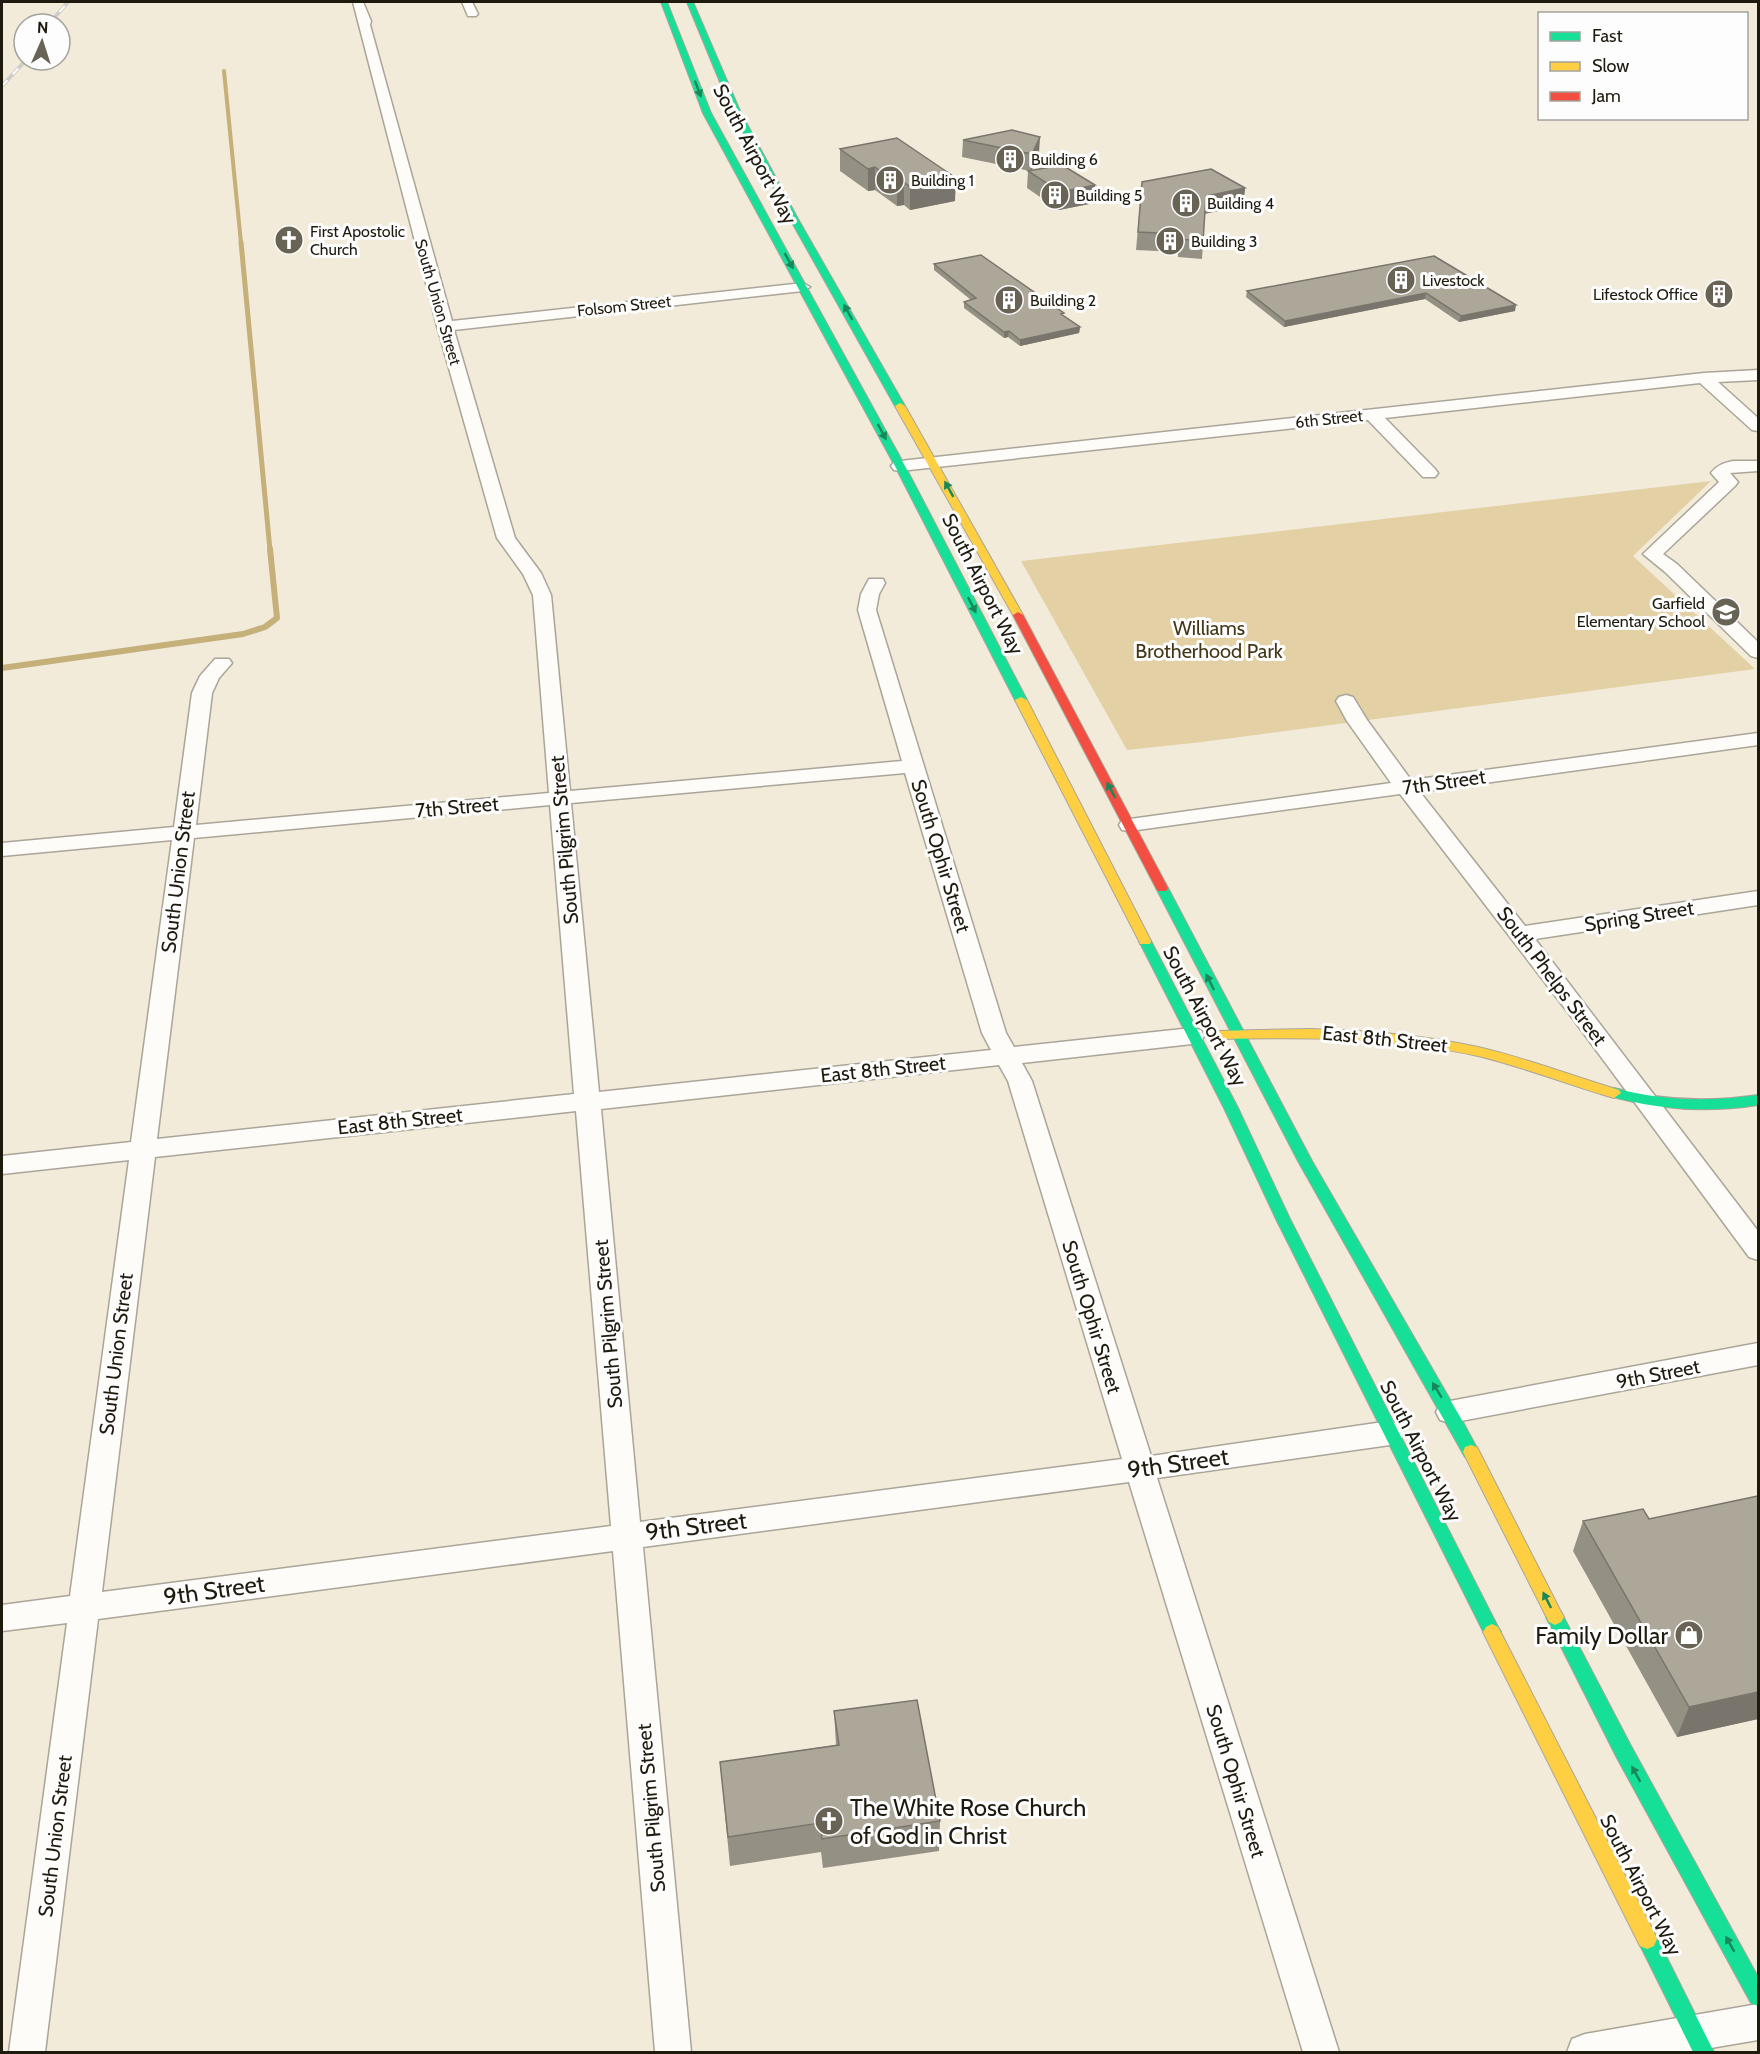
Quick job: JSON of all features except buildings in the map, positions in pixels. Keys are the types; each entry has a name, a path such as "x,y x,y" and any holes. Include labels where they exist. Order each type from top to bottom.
{"main road":[{"name":"South Airport Way","path":"664,2 707,113 900,466 1089,830 1192,1036 1231,1108 1282,1219 1699,2043"},
{"name":"South Airport Way","path":"690,2 736,111 794,219 933,462 1130,825 1237,1034 1354,1250 1450,1412 1624,1752 1758,1996"},
{"name":"East 8th Street","path":"1192,1036 1328,1031 1421,1040 1464,1049 1647,1102 1718,1105 1758,1100"}],"street":[{"name":"South Union Street","path":"358,2 363,14 382,99 506,538 532,573 542,595"},
{"path":"467,2 472,14"},
{"name":"Folsom Street","path":"445,326 803,287"},
{"name":"6th Street","path":"900,466 1704,378 1758,375"},
{"path":"1704,378 1758,426"},
{"path":"1372,414 1429,473"},
{"path":"1758,466 1726,467 1720,471 1729,482 1652,554 1671,568 1758,652"},
{"name":"South Ophir Street","path":"876,583 870,594 867,610 913,766 994,1033 1020,1081 1164,1552 1321,2052"},
{"name":"South Pilgrim Street","path":"542,595 673,2052"},
{"name":"South Union Street","path":"27,2052 202,693 210,676 222,663"},
{"name":"South Phelps Street","path":"1346,701 1357,721 1758,1250"},
{"name":"7th Street","path":"1130,825 1758,739"},
{"name":"7th Street","path":"2,849 913,766"},
{"name":"Spring Street","path":"1520,934 1758,898"},
{"name":"East 8th Street","path":"2,1165 1192,1036"},
{"name":"9th Street","path":"1450,1412 1758,1354"},
{"name":"9th Street","path":"2,1618 1140,1469 1390,1433"},
{"path":"1585,2052 1699,2043 1758,2022"}],"green space":[{"name":"Williams Brotherhood Park","path":"1711,481 1633,556 1755,669 1202,742 1127,750 1021,561"}],"waterway":[{"path":"224,71 241,243"},
{"path":"241,242 270,550"},
{"path":"2,668 243,634 265,627 277,618 270,549"}],"railway":[{"path":"59,12 68,2"},
{"path":"2,86 15,72"}],"traffic: fast":[{"path":"664,2 707,113 900,466 1021,700"},
{"path":"690,2 736,111 900,406"},
{"path":"1162,888 1305,1161 1471,1452"},
{"path":"1145,941 1231,1108 1283,1219 1492,1632"},
{"path":"1614,1093 1632,1098 1686,1105 1758,1100"},
{"path":"1555,1617 1624,1752 1758,1996"},
{"path":"1647,1939 1704,2052"}],"traffic: slow":[{"path":"900,406 1018,615"},
{"path":"1021,700 1145,941"},
{"path":"1218,1035 1339,1034 1430,1042 1499,1057 1614,1093"},
{"path":"1471,1452 1555,1617"},
{"path":"1492,1632 1647,1939"}],"traffic: jam":[{"path":"1018,615 1162,888"}],"place":[{"name":"Building 6","path":"1010,159"},
{"name":"Building 1","path":"890,180"},
{"name":"Building 5","path":"1055,195"},
{"name":"Building 4","path":"1186,203"},
{"name":"First Apostolic Church","path":"289,240"},
{"name":"Building 3","path":"1170,241"},
{"name":"Livestock","path":"1401,280"},
{"name":"Lifestock Office","path":"1719,294"},
{"name":"Building 2","path":"1009,300"},
{"name":"Garfield Elementary School","path":"1726,612"},
{"name":"Family Dollar","path":"1689,1635"},
{"name":"The White Rose Church of God in Christ","path":"829,1821"}]}
